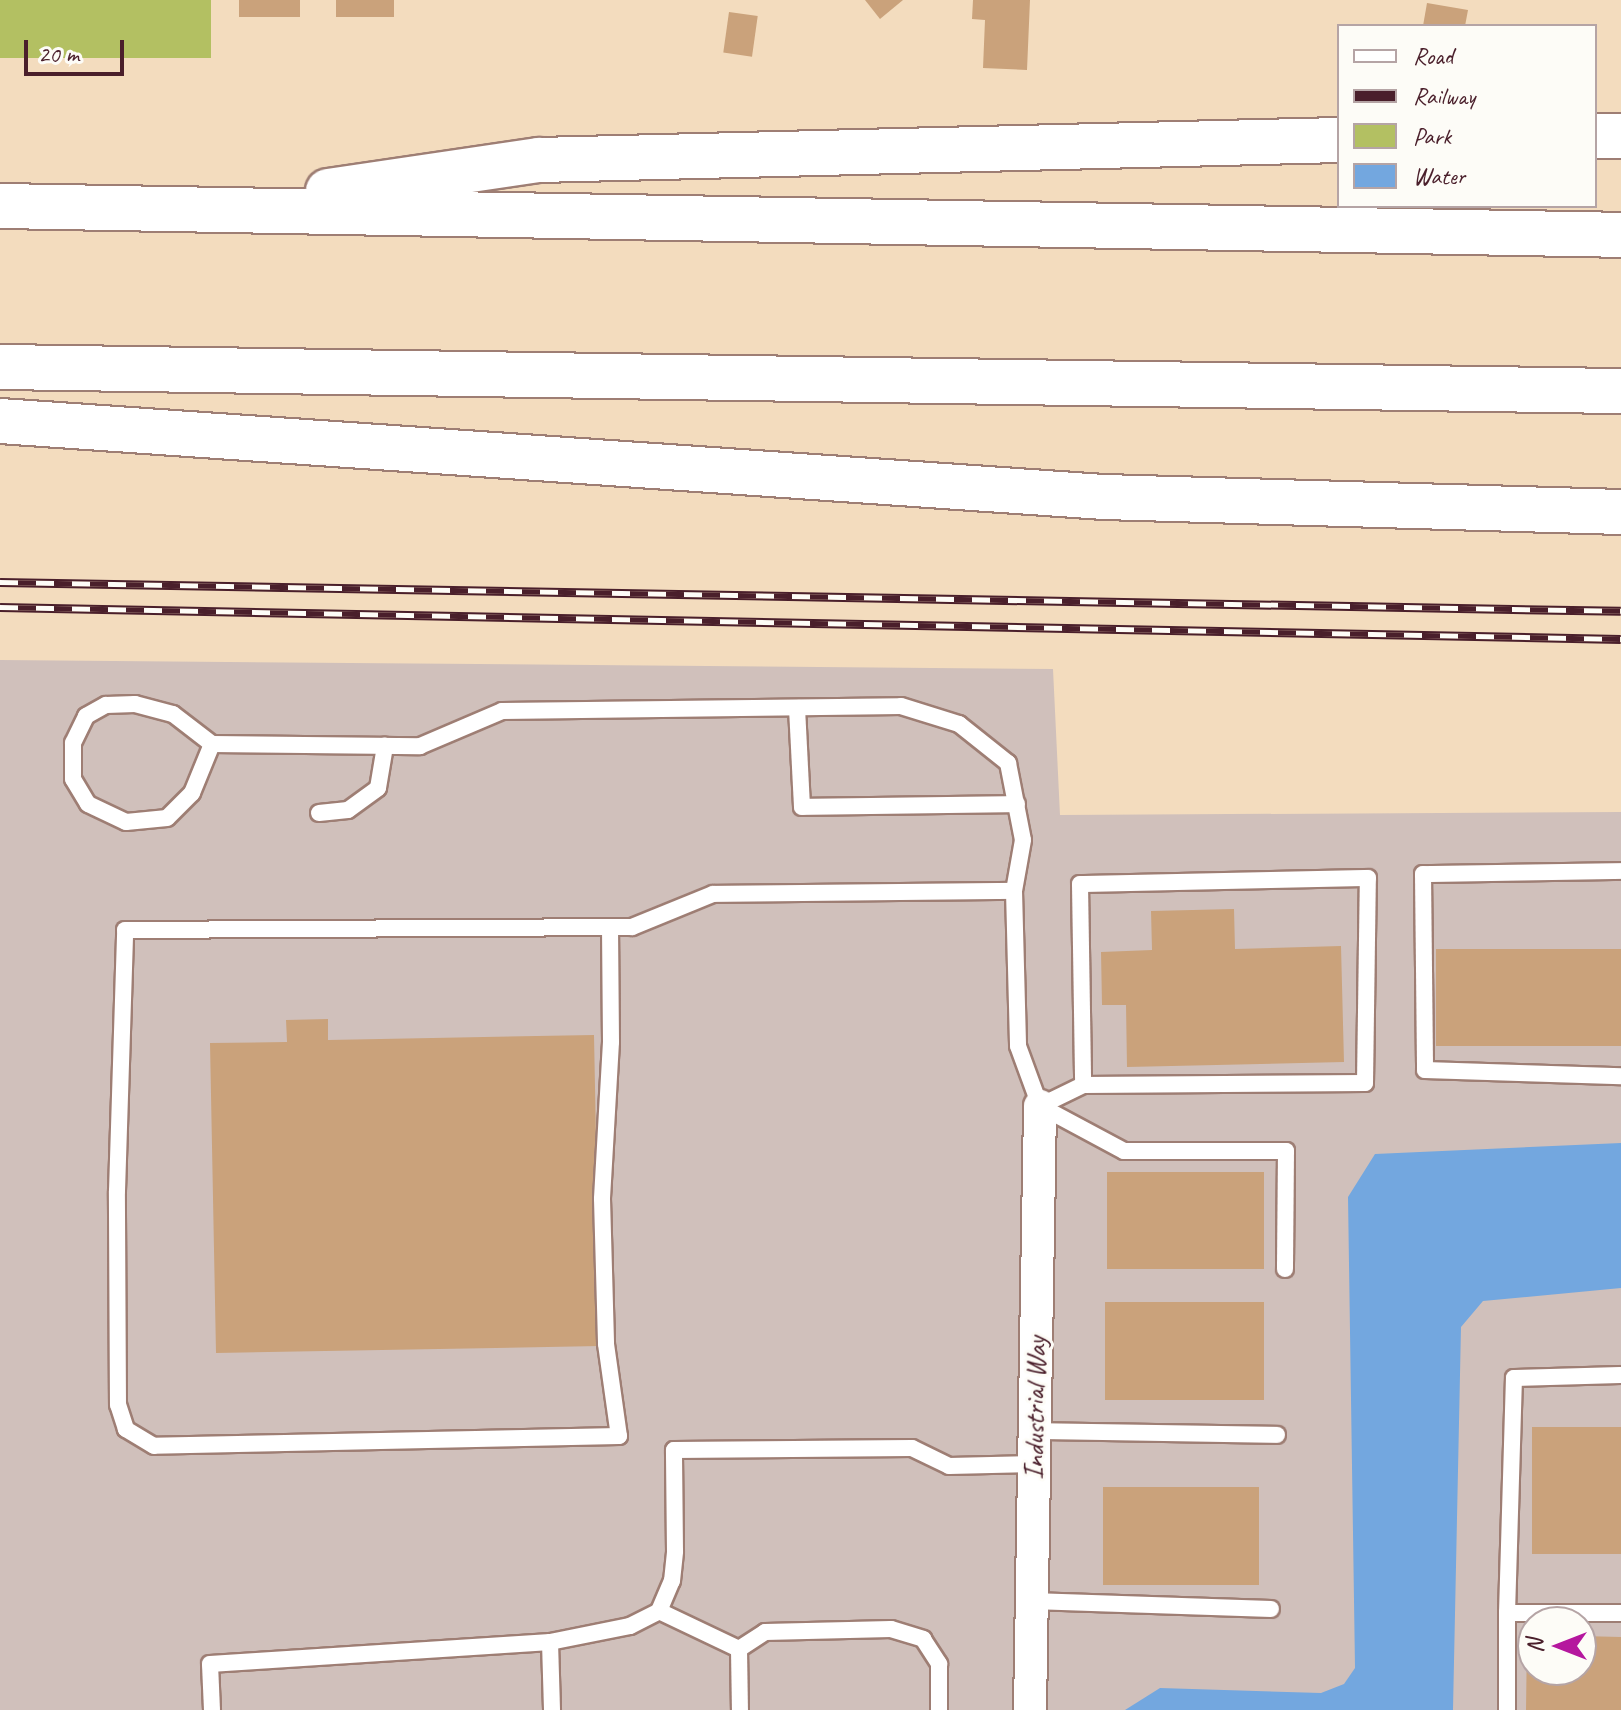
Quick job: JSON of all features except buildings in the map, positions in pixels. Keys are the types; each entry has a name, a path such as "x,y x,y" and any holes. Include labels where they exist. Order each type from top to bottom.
{"highway":[{"path":"1597,136 1621,136"},
{"path":"200,210 539,160 1337,140"},
{"path":"0,206 1621,235"},
{"path":"0,367 1621,391"},
{"path":"0,421 1104,497 1621,512"}],"street":[{"name":"Industrial Way","path":"1030,1710 1040,1106"}],"lane":[{"path":"212,744 192,793 167,818 126,822 88,804 73,779 73,743 86,716 106,705 135,704 173,714 212,744 420,746 502,711 901,706 959,724 1008,763 1017,804 1023,840 1014,891 1018,1046 1040,1106 1124,1151 1286,1151 1285,1269"},
{"path":"797,708 802,807 1017,804"},
{"path":"319,813 348,810 378,788 385,746"},
{"path":"1621,871 1423,874 1425,1070 1621,1076"},
{"path":"1040,1106 1083,1085 1365,1083 1368,878 1080,884 1083,1085"},
{"path":"610,927 611,1042 602,1199 606,1344 619,1436 154,1446 126,1429 118,1405 117,1191 125,930 610,927 632,927 713,894 1014,891"},
{"path":"1507,1710 1514,1378 1621,1375"},
{"path":"1035,1431 1277,1435"},
{"path":"212,1710 210,1664 550,1642 630,1626 659,1611 672,1581 675,1551 674,1450 912,1448 949,1466 1034,1464"},
{"path":"1032,1601 1271,1609"},
{"path":"659,1611 739,1649"},
{"path":"1507,1613 1621,1613"},
{"path":"739,1649 765,1632 891,1629 923,1639 939,1664 939,1710"},
{"path":"550,1642 552,1710"},
{"path":"739,1649 740,1710"}],"shaded area":[{"path":"0,660 1053,669 1060,815 1621,812 1621,1710 0,1710"}],"green space":[{"path":"0,0 211,0 211,58 0,58"}],"water":[{"path":"1621,1143 1621,1288 1483,1301 1461,1327 1453,1710 1125,1710 1160,1688 1321,1693 1344,1684 1355,1668 1348,1197 1375,1154"}],"railway":[{"path":"0,582 1621,611"},
{"path":"0,607 1621,639"}]}
